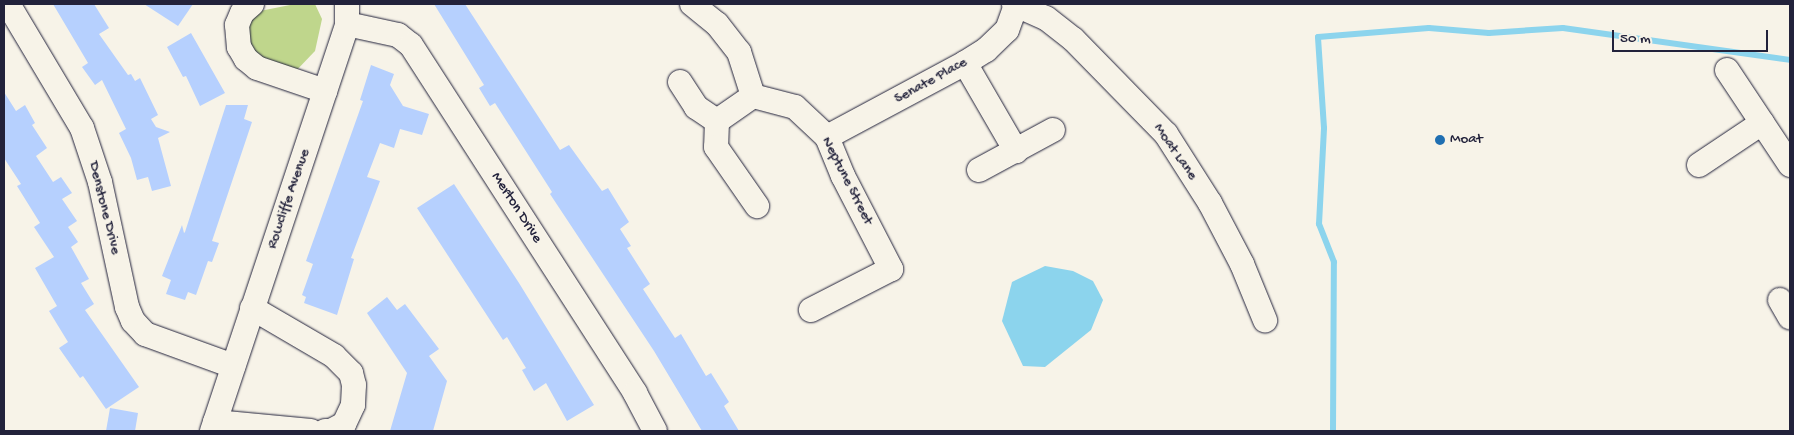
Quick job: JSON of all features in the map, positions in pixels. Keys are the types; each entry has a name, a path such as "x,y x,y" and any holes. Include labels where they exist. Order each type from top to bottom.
{"street":[{"name":"Denstone Drive","path":"8,4 82,128 100,182 127,306 133,321 145,334 233,366"},
{"path":"252,4 242,13 237,25 239,48 246,58 257,68 325,91"},
{"path":"692,4 718,24 739,52 753,96 717,122"},
{"name":"Moat Lane","path":"1015,5 1048,11 1166,134 1210,203 1242,264 1265,320"},
{"name":"Senate Place","path":"827,137 986,50 1007,30 1015,5"},
{"name":"Rowcliffe Avenue","path":"311,431 214,426 325,91 347,14"},
{"name":"Merton Drive","path":"347,14 398,35 412,45 635,393 655,431"},
{"path":"965,63 1016,151"},
{"path":"1727,70 1790,165"},
{"path":"680,82 696,107 717,122"},
{"name":"Neptune Street","path":"753,96 795,107 827,137 843,176 891,269 811,310"},
{"path":"717,122 716,147 757,206"},
{"path":"1699,164 1762,123"},
{"path":"979,170 1053,130"},
{"path":"252,308 334,356 351,373 354,385 353,405 350,412 344,424 331,431 325,431"}],"green space":[{"path":"295,4 315,4 322,19 315,51 293,74 255,55 243,34 255,12"}],"water":[{"path":"1045,266 1073,271 1093,281 1103,300 1091,330 1045,367 1023,366 1002,321 1012,282"}],"building":[{"path":"53,4 94,4 109,28 99,34 128,75 131,74 135,81 140,78 158,115 151,119 156,127 170,132 158,138 171,186 152,191 148,177 137,180 131,158 119,133 126,129 102,80 95,85 82,67 88,63"},
{"path":"144,4 193,4 178,26"},
{"path":"434,4 465,4 560,150 569,145 602,191 608,188 629,222 620,229 631,246 627,248 650,284 643,289 675,338 681,334 706,376 711,373 729,402 724,406 739,431 702,431 654,351 550,194 552,192 495,103 490,106 479,88 484,85"},
{"path":"191,33 225,93 200,106 186,76 183,77 167,47"},
{"path":"371,65 394,74 390,85 403,106 429,114 422,135 400,129 394,148 380,143 367,177 380,181 351,258 354,259 337,315 304,303 306,297 302,295 313,264 306,261 363,101 360,100"},
{"path":"4,92 16,111 25,105 35,123 32,125 47,148 36,156 53,182 61,177 72,193 62,199 77,221 68,227 78,242 71,247 89,279 81,283 94,304 85,310 139,387 106,409 83,376 80,378 59,348 68,342 49,311 57,306 35,268 54,257 34,227 40,223 17,186 21,184 4,158"},
{"path":"226,105 248,105 244,119 252,122 212,241 219,243 212,262 208,261 196,295 188,292 185,300 166,294 171,280 162,276 182,225 185,232"},
{"path":"454,184 519,283 594,405 567,421 546,383 534,391 522,370 526,368 507,337 503,340 417,208"},
{"path":"387,297 397,310 405,304 439,349 429,356 447,381 433,431 390,431 407,373 367,313"},
{"path":"110,408 138,413 135,431 106,431"}],"waterway":[{"path":"1333,431 1334,262 1319,224 1324,128 1318,37 1429,28 1489,33 1563,28 1790,60"}],"place":[{"name":"Moat","path":"1440,140"}]}
